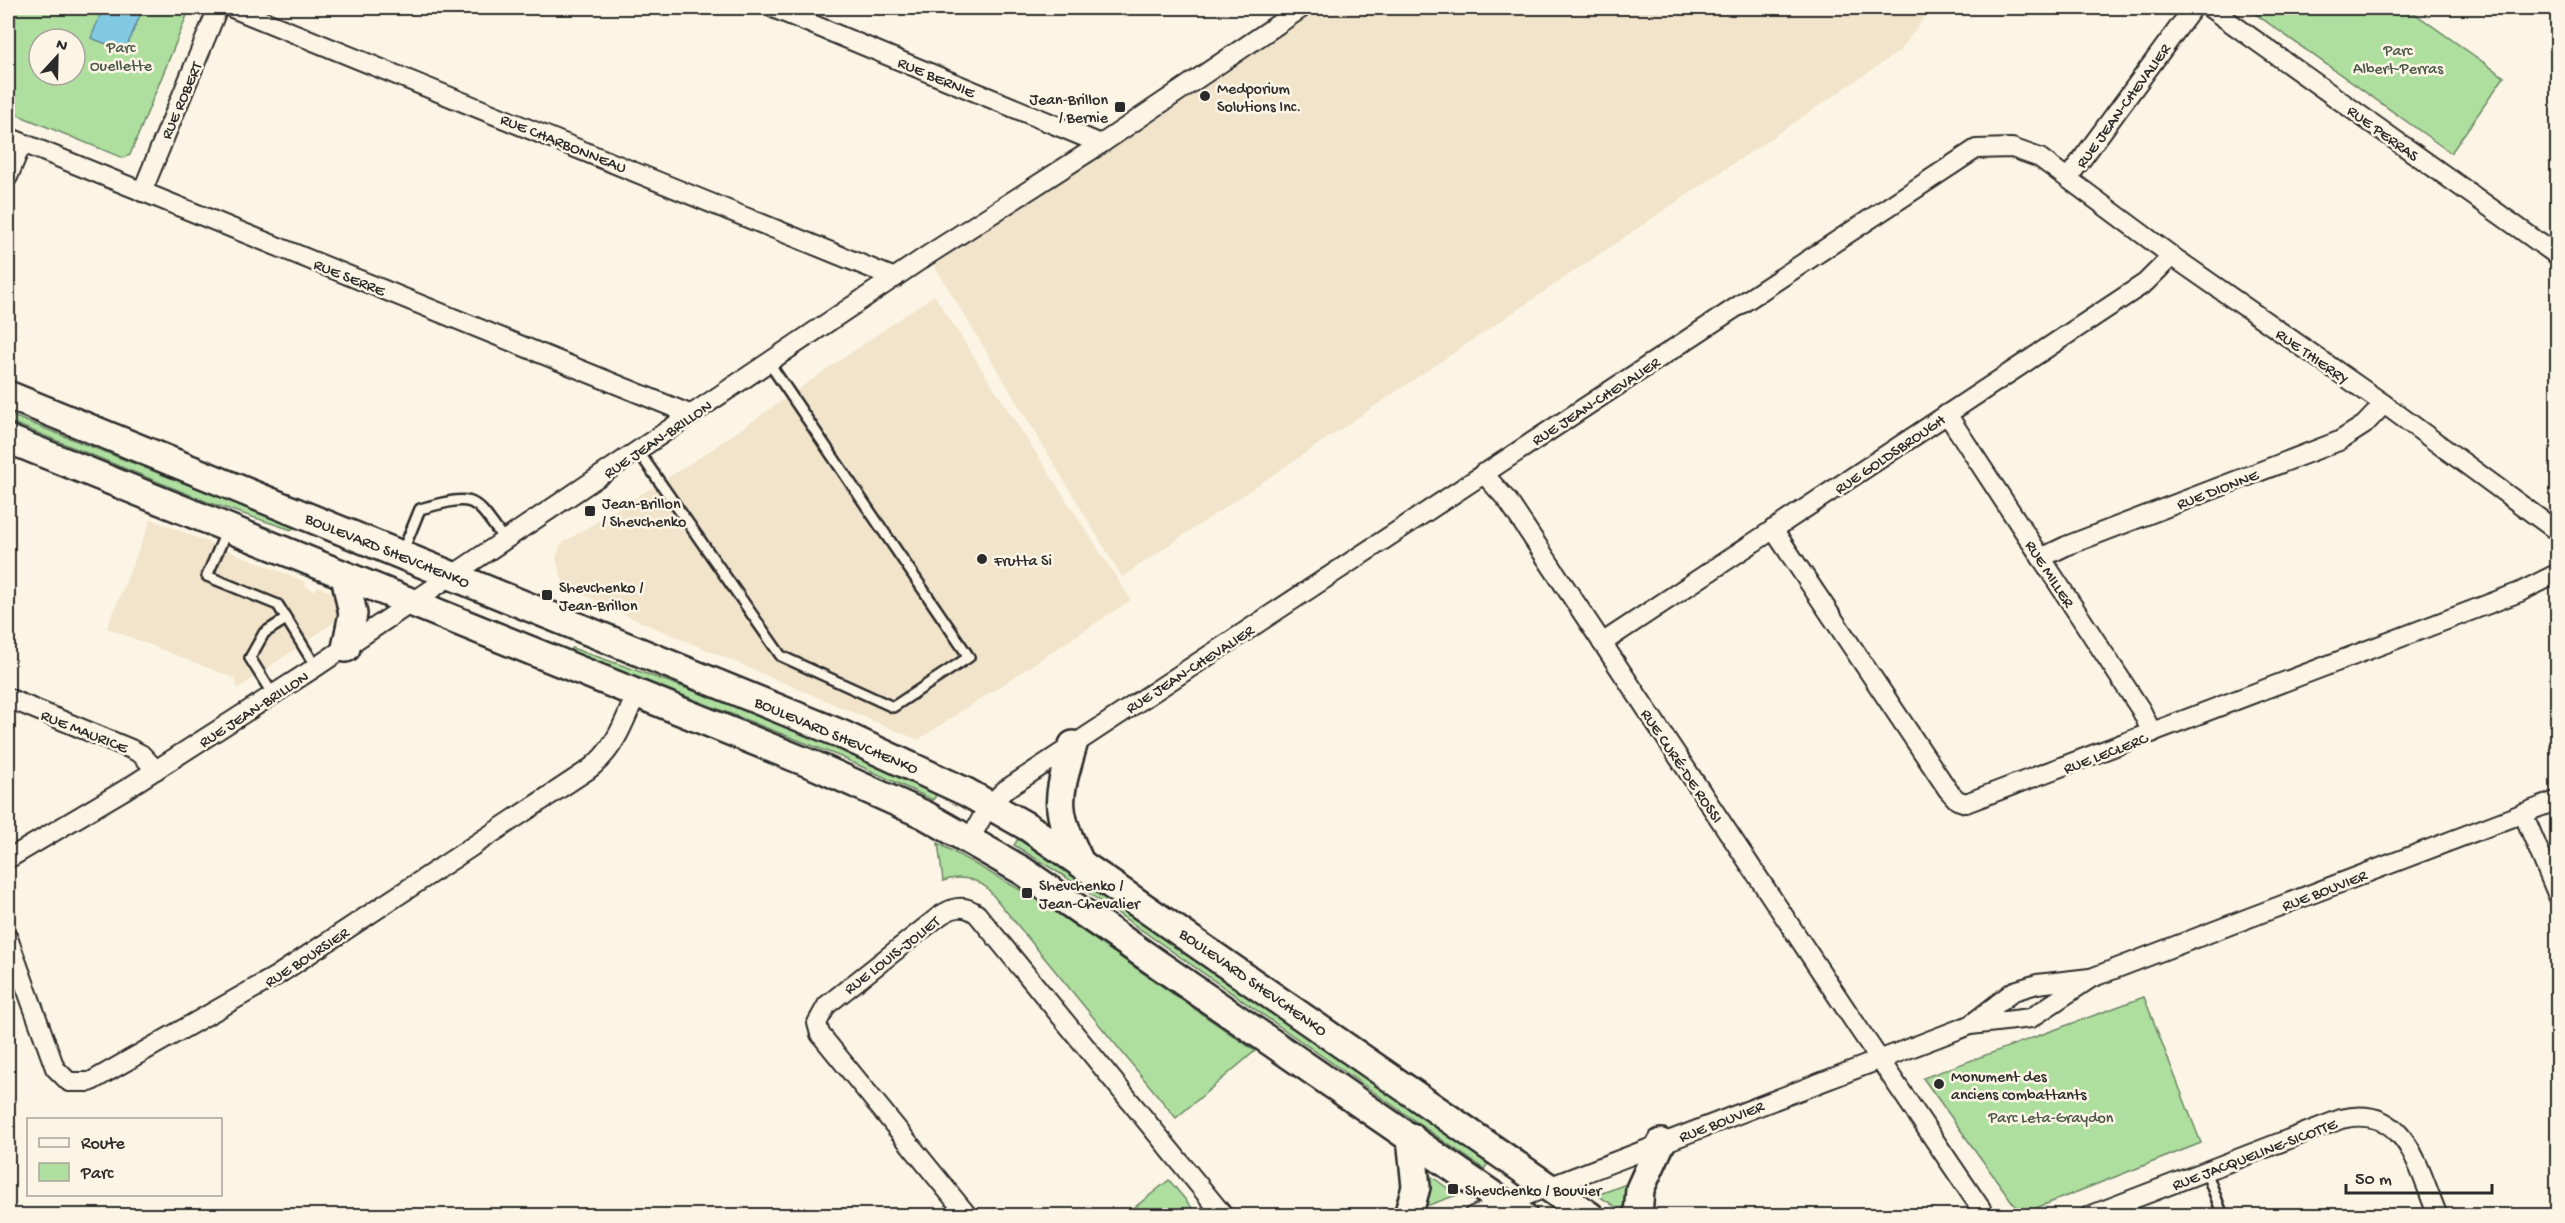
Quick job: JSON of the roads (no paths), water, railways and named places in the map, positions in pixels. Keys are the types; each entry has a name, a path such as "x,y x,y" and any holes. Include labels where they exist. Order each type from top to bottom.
{"street":[{"name":"RUE ROBERT","path":"142,192 218,8"},
{"name":"RUE CHARBONNEAU","path":"232,8 895,278"},
{"name":"RUE BERNIE","path":"773,8 1101,144"},
{"name":"RUE JEAN-BRILLON","path":"8,859 156,770 316,668 895,278 1101,144 1302,8"},
{"name":"RUE JEAN-CHEVALIER","path":"970,839 990,805 1005,790 1976,149 2000,146 2023,150 2040,158 2068,178 2193,8"},
{"name":"RUE PERRAS","path":"2210,8 2558,256"},
{"name":"RUE SERRE","path":"15,140 692,415"},
{"path":"8,177 15,140"},
{"name":"RUE THIERRY","path":"2068,178 2172,256 2384,404 2558,532"},
{"name":"RUE GOLDSBROUGH","path":"1602,643 2145,283 2172,256"},
{"name":"BOULEVARD SHEVCHENKO","path":"8,395 869,746 990,805 1080,861 1590,1215"},
{"name":"RUE DIONNE","path":"2041,558 2066,546 2339,441 2364,425 2384,404"},
{"name":"RUE MILLER","path":"1947,414 2142,710 2152,734"},
{"path":"8,439 844,778 970,839 1087,912 1514,1209"},
{"name":"RUE CURÉ-DE ROSSI","path":"1483,473 1508,501 1880,1060"},
{"name":"RUE LECLERC","path":"1773,529 1957,800 1966,803 1978,801 2520,592 2558,573"},
{"path":"345,576 353,614 346,648"},
{"name":"RUE BOURSIER","path":"8,938 55,1068 69,1082 90,1082 276,976 582,774 602,759 612,746 636,694"},
{"name":"RUE MAURICE","path":"8,698 132,749 147,759 156,770"},
{"path":"1073,745 1060,786 1059,805 1064,828 1080,861"},
{"name":"RUE BOUVIER","path":"1970,1025 2014,991 2037,984 2091,978 2558,800"},
{"path":"2523,813 2558,896"},
{"name":"RUE LOUIS-JOLIET","path":"968,1215 820,1034 817,1023 827,1005 938,917 951,909 961,907 977,914 1224,1215"},
{"name":"RUE BOUVIER","path":"1473,1215 1514,1209 1548,1186 1970,1025 2026,1020 2044,1012 2091,978"},
{"path":"1880,1060 1986,1215"},
{"name":"RUE JACQUELINE-SICOTTE","path":"2089,1215 2352,1116 2374,1117 2392,1125 2406,1141 2438,1215"},
{"path":"1408,1215 1416,1187 1411,1137"},
{"path":"1638,1215 1640,1189 1661,1143"}],"lane":[{"path":"638,451 781,656 893,707 969,657 769,363"},
{"path":"401,555 420,509 458,499 479,505 505,541"},
{"path":"228,528 207,576 278,605 316,668"},
{"path":"273,695 250,658 264,633 286,619"},
{"path":"2206,1171 2223,1215"}],"water":[{"path":"103,8 143,8 125,51 91,38"}],"place":[{"name":"Medporium Solutions Inc.","path":"1205,96"},
{"name":"Jean-Brillon / Bernie","path":"1120,107"},
{"name":"Jean-Brillon / Shevchenko","path":"590,511"},
{"name":"Frutta Si","path":"982,559"},
{"name":"Shevchenko / Jean-Brillon","path":"547,595"},
{"name":"Shevchenko / Jean-Chevalier","path":"1027,893"},
{"name":"Monument des anciens combattants","path":"1939,1084"},
{"name":"Shevchenko / Bouvier","path":"1453,1189"}],"park label":[{"name":"Parc Ouellette","path":"121,55"},
{"name":"Parc Albert-Perras","path":"2398,58"},
{"name":"Parc Leta-Graydon","path":"2051,1116"}]}
